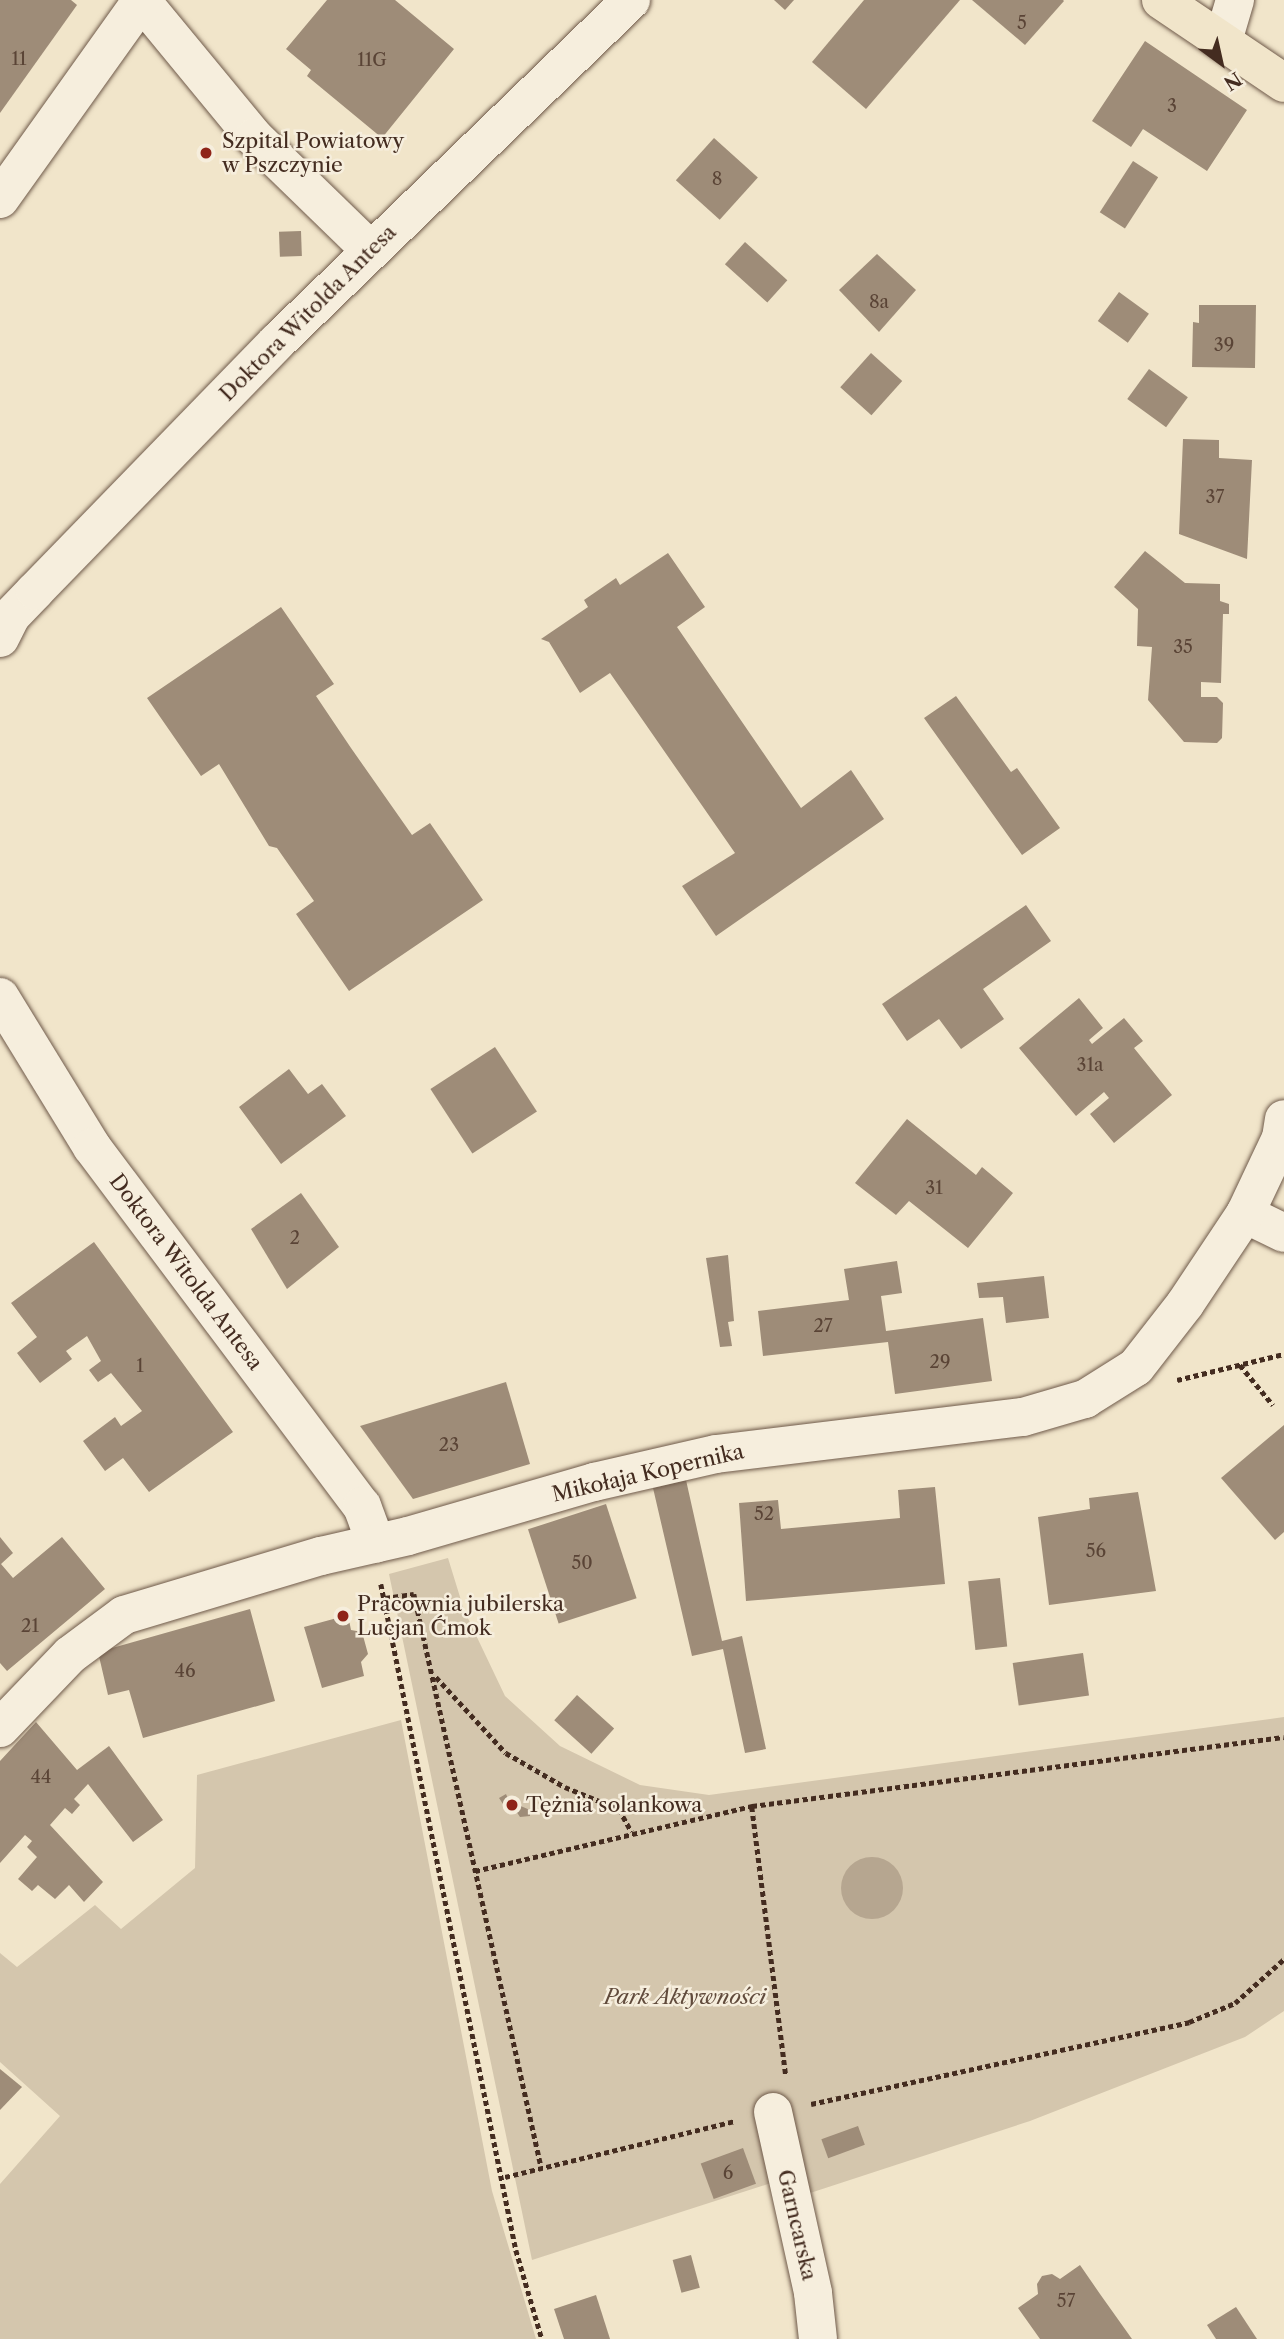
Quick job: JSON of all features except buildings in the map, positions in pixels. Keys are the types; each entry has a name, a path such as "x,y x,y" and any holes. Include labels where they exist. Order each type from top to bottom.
{"main road":[{"path":"1161,0 1284,83"}],"street":[{"path":"0,199 142,0 254,137 370,250"},
{"name":"Doktora Witolda Antesa","path":"4,622 370,250 631,0"},
{"path":"1223,41 1235,0"},
{"name":"Doktora Witolda Antesa","path":"0,997 92,1147 362,1506 378,1560"},
{"name":"Mikołaja Kopernika","path":"0,1728 70,1655 124,1615 321,1556 378,1560 594,1482 716,1454 1023,1417 1085,1399 1136,1367 1185,1304 1245,1214 1281,1138 1284,1119"},
{"path":"1245,1214 1284,1233"},
{"name":"Garncarska","path":"782,2110 813,2293 818,2339"}],"path":[{"path":"1164,1384 1284,1354"},
{"path":"1240,1365 1273,1405"},
{"path":"378,1560 505,2177 516,2250 542,2339"},
{"path":"385,1598 414,1594 435,1676 475,1871 541,2166"},
{"path":"435,1676 506,1752 565,1787 619,1809 632,1832"},
{"path":"475,1871 632,1832 752,1806 1284,1737"},
{"path":"752,1806 782,2110"},
{"path":"505,2177 541,2166 782,2110 1189,2022 1235,2003 1284,1959"}],"green space":[{"name":"Park Aktywności","path":"448,1558 464,1610 505,1696 560,1746 640,1785 709,1795 1284,1717 1284,2011 1245,2037 1030,2121 804,2195 771,2183 532,2260 389,1574"},
{"path":"401,1720 492,2191 536,2339 0,2339 0,2184 60,2116 0,2062 0,1953 17,1967 95,1905 121,1929 195,1868 197,1775"}],"shaded area":[{"path":"866,1857 878,1857 894,1866 901,1876 901,1900 894,1910 878,1919 866,1919 855,1914 846,1905 841,1894 841,1882 846,1871 855,1862"}],"place":[{"name":"Szpital Powiatowy w Pszczynie","path":"206,153"},
{"name":"Pracownia jubilerska Lucjan Ćmok","path":"343,1616"},
{"name":"Tężnia solankowa","path":"512,1805"}]}
